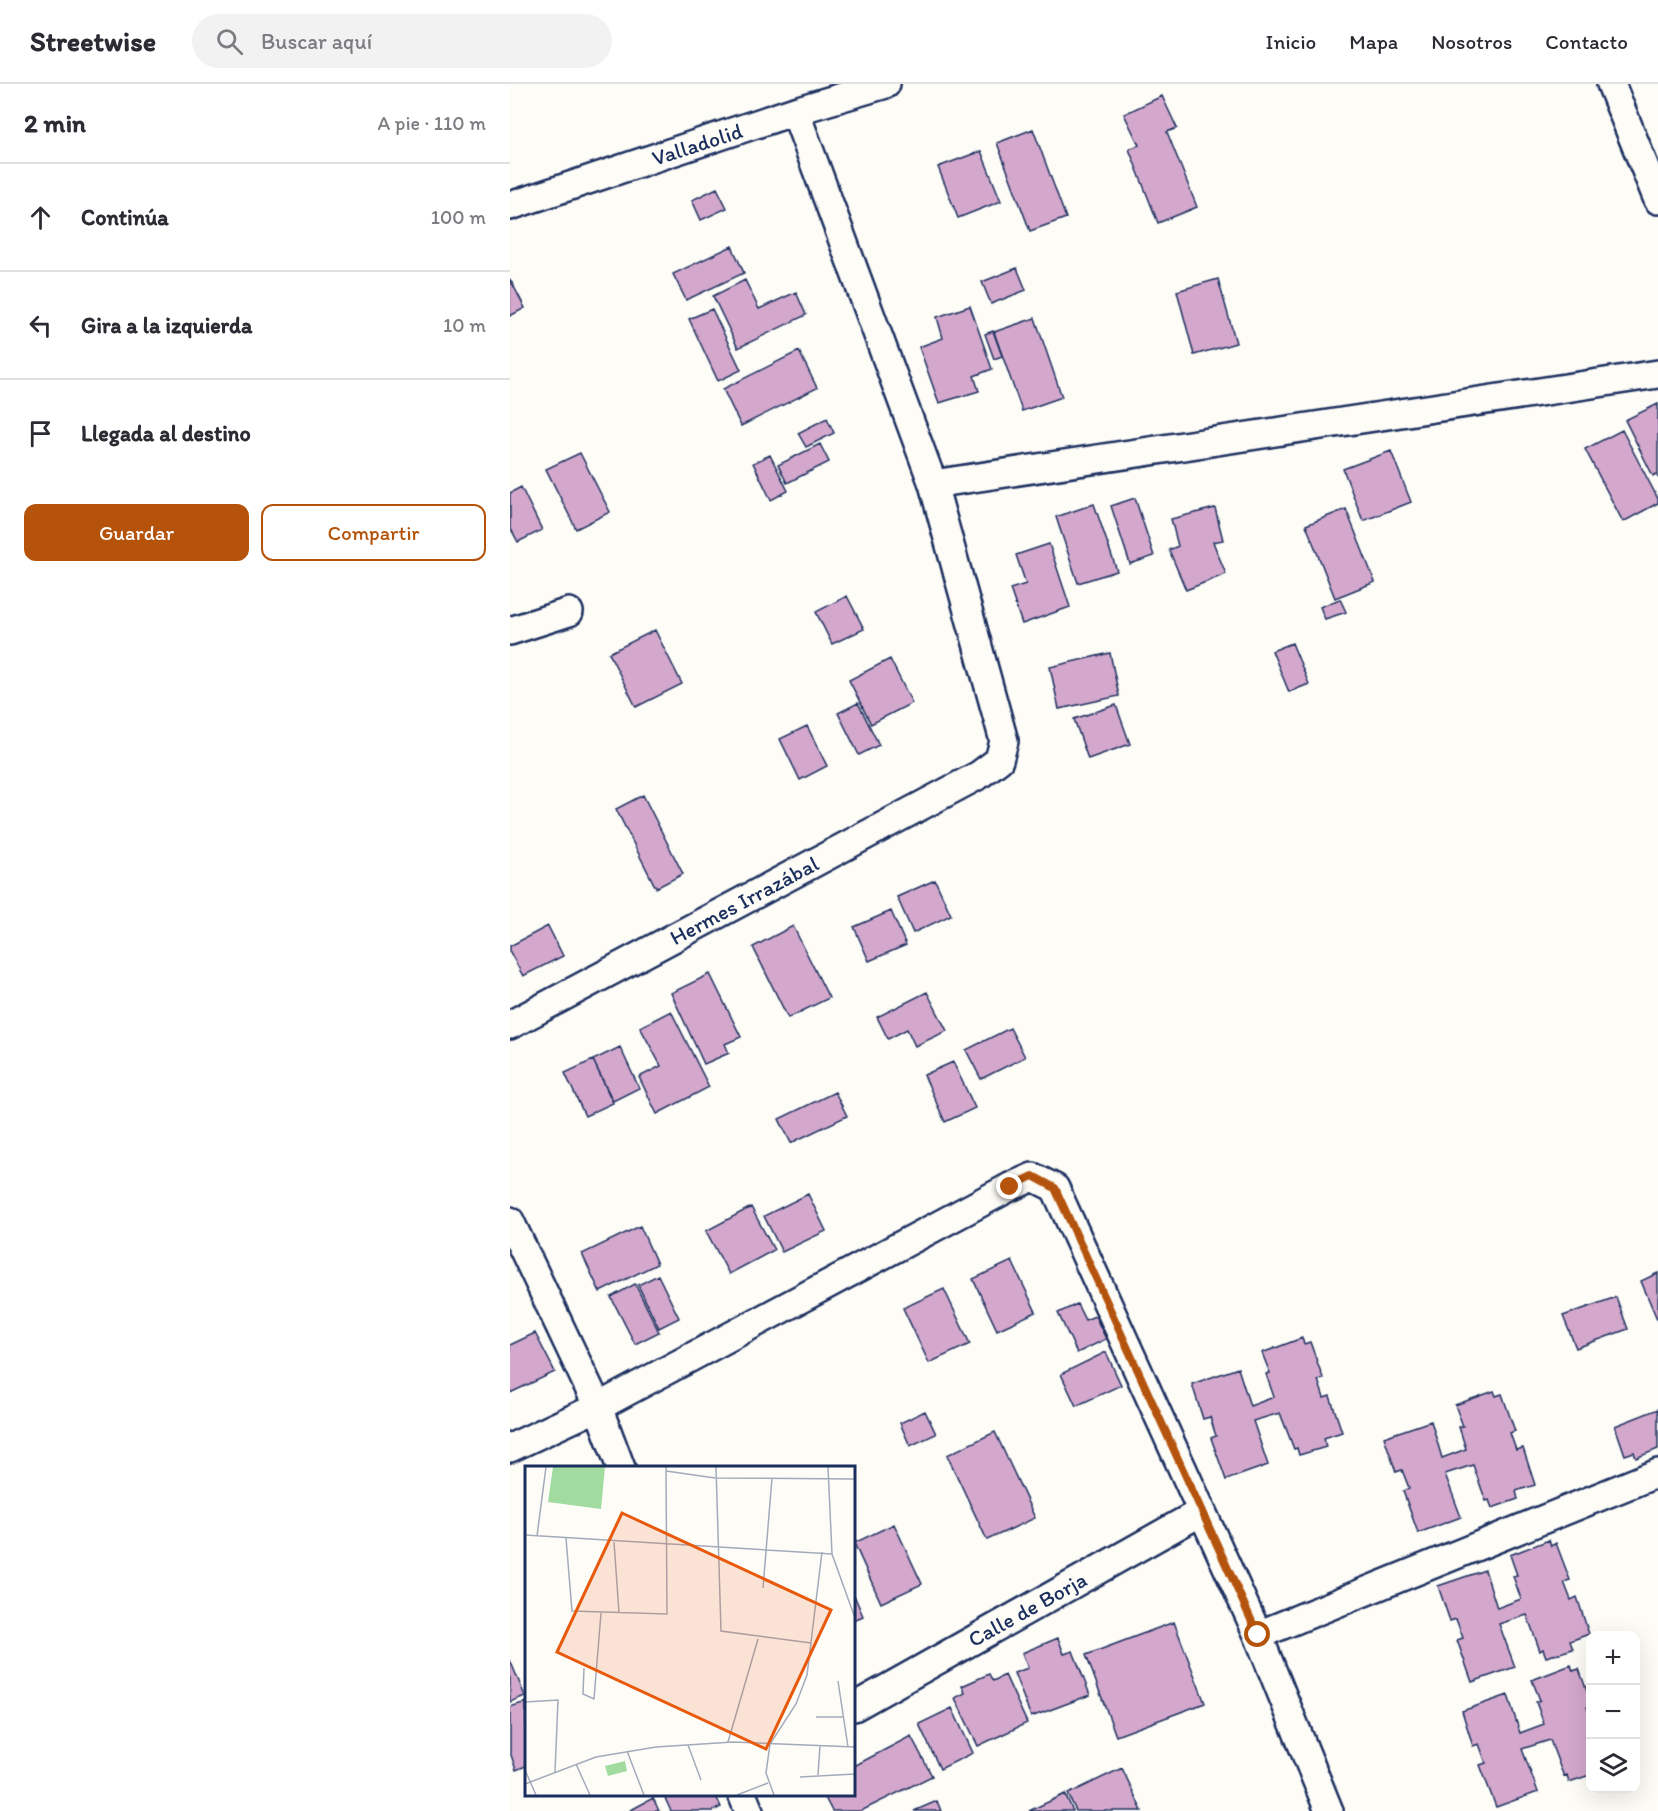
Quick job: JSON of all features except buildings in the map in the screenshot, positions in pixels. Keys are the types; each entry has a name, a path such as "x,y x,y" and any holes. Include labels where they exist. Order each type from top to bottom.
{"street":[{"name":"Valladolid","path":"510,206 795,111 886,84"},
{"path":"1611,84 1658,200"},
{"name":"Hermes Irrazábal","path":"510,1025 978,775 999,760 1004,741 933,484 795,111"},
{"path":"933,484 1658,374"},
{"path":"510,631 569,612"},
{"path":"510,1448 598,1407 1033,1176 1055,1188 1258,1635 1329,1811"},
{"path":"510,1221 598,1407 621,1466"},
{"path":"1258,1635 1658,1473"},
{"name":"Calle de Borja","path":"855,1706 1201,1512"},
{"path":"743,1796 749,1811"}],"route":[{"path":"1010,1187 1033,1176 1055,1188 1258,1635"}]}
